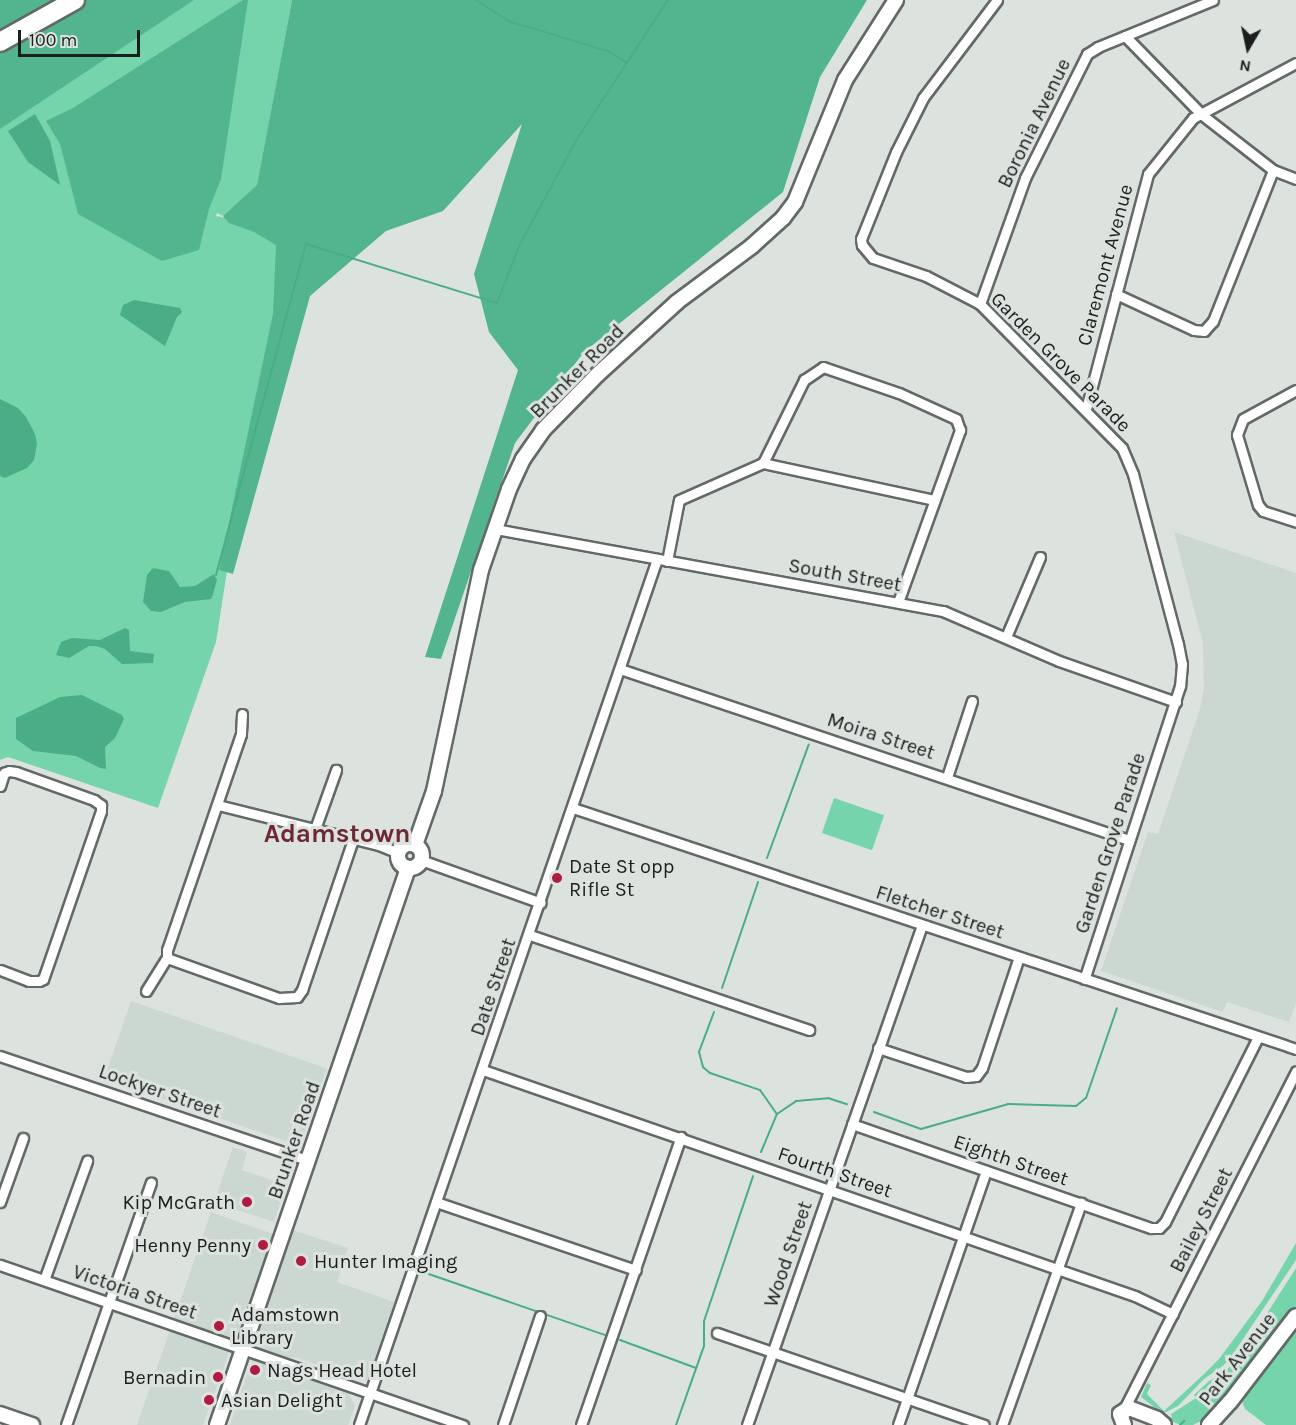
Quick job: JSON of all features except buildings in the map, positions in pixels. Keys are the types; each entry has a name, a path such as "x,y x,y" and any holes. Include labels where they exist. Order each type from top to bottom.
{"highway":[{"path":"0,42 75,0"}],"main road":[{"name":"Brunker Road","path":"415,845 434,791 481,570 523,459 543,430 598,374 668,310 753,246 783,218 795,202 845,80 896,0"},
{"path":"405,845 415,845 421,852 421,860 416,867 408,868 400,862 399,853 405,845"},
{"name":"Brunker Road","path":"217,1425 408,868"},
{"name":"Park Avenue","path":"1209,1425 1230,1402 1296,1316"},
{"path":"0,1414 32,1425"},
{"path":"1128,1418 1153,1417 1164,1425"}],"street":[{"name":"Garden Grove Parade","path":"997,0 923,98 896,152 861,239 865,252 873,258 926,276 980,304 1122,448 1133,474 1182,664 1176,702 1084,979"},
{"name":"Boronia Avenue","path":"980,304 1025,178 1087,54 1213,0"},
{"path":"1125,36 1201,114 1273,170 1296,179"},
{"name":"Claremont Avenue","path":"1086,409 1148,174 1193,118 1296,63"},
{"path":"1116,294 1194,330 1204,331 1213,321 1273,170"},
{"path":"898,602 960,430 956,419 899,393 823,367 804,380 763,463 934,500"},
{"path":"1296,390 1243,419 1237,428 1237,435 1258,505 1263,511 1296,522"},
{"name":"Date Street","path":"359,1425 620,669 662,560 679,500 763,463"},
{"name":"South Street","path":"495,529 943,610 1059,660 1176,702"},
{"path":"1006,637 1040,557"},
{"name":"Moira Street","path":"620,669 1129,840"},
{"path":"947,777 972,701"},
{"path":"146,991 167,958 167,950 241,734 242,714"},
{"path":"315,829 336,770"},
{"path":"0,786 4,773 16,772 94,800 101,805 100,817 45,974 39,981 29,981 0,970"},
{"path":"218,805 399,853"},
{"name":"Fletcher Street","path":"573,808 1296,1049"},
{"path":"167,958 279,998 297,997 302,990 353,839"},
{"path":"421,860 541,903"},
{"name":"Wood Street","path":"747,1425 921,925"},
{"path":"530,935 809,1030"},
{"path":"878,1048 966,1077 976,1076 981,1068 1019,957"},
{"name":"Eighth Street","path":"852,1124 1159,1228 1165,1222 1258,1037"},
{"name":"Lockyer Street","path":"0,1056 308,1160"},
{"name":"Fourth Street","path":"483,1070 1135,1296 1173,1314"},
{"name":"Bailey Street","path":"1128,1418 1138,1385 1296,1071"},
{"path":"581,1425 681,1137"},
{"path":"0,1202 22,1138"},
{"path":"44,1280 87,1161"},
{"path":"898,1425 986,1171"},
{"path":"66,1425 151,1182"},
{"path":"436,1202 636,1270"},
{"path":"1002,1425 1081,1203"},
{"name":"Victoria Street","path":"0,1265 463,1425"},
{"path":"503,1425 540,1317"},
{"path":"717,1333 984,1425"}],"shaded area":[{"path":"0,0 194,0 0,129"},
{"path":"194,0 292,0 257,186 223,216 217,213 216,216 305,231 232,539 216,642 158,808 8,757 0,760 0,119"},
{"path":"243,0 248,0 221,179 209,209 199,250 162,261 78,214 60,144 46,121 73,108"},
{"path":"292,0 867,0 820,77 783,192 584,352 515,443 441,659 425,657 518,370 489,332 474,274 522,124 443,211 386,231 310,296 233,574 219,570 273,314 276,245 254,232 229,223 223,216 257,185"},
{"path":"35,114 50,141 60,185 28,162 8,131"},
{"path":"134,300 180,308 182,312 177,317 165,346 120,315 123,305"},
{"path":"0,399 18,408 26,417 35,434 37,444 34,460 27,468 5,478 0,476"},
{"path":"1174,532 1296,573 1296,1003 1289,1022 1227,1002 1223,1012 1101,971 1148,832 1158,834 1200,709 1204,687 1203,643"},
{"path":"153,568 169,571 180,587 195,586 214,574 217,580 211,599 185,602 161,612 151,611 143,602 147,575"},
{"path":"125,628 129,630 130,651 154,654 153,663 122,664 105,649 96,646 89,646 69,658 56,655 61,642 72,638 100,640"},
{"path":"82,695 122,715 124,719 115,738 105,747 106,769 76,756 33,751 16,739 16,718 60,697"},
{"path":"834,798 884,815 872,850 822,833"},
{"path":"131,1001 327,1068 300,1146 104,1079"},
{"path":"233,1147 247,1152 242,1170 286,1185 274,1222 214,1202"},
{"path":"211,1212 273,1234 277,1225 348,1248 337,1282 394,1302 368,1379 361,1380 298,1358 229,1352 203,1425 137,1425"},
{"path":"1296,1243 1296,1260 1227,1363 1204,1379 1178,1406 1166,1412 1158,1410 1141,1397 1147,1383 1151,1385 1147,1394 1164,1411 1203,1375 1219,1359 1262,1301"},
{"path":"1296,1268 1296,1306 1235,1388 1207,1418 1193,1425 1181,1425 1160,1417 1172,1417 1171,1414 1196,1398 1194,1395 1209,1381 1226,1371 1247,1345"},
{"path":"1296,1322 1296,1425 1266,1425 1245,1409 1241,1399"},
{"path":"252,1360 349,1394 355,1406 348,1425 230,1425"}],"waterway":[{"path":"476,0 508,21 608,51 627,63"},
{"path":"216,575 306,244 497,303 520,244 577,139 668,0"},
{"path":"767,858 809,744"},
{"path":"722,988 758,882"},
{"path":"874,1112 921,1129 1008,1104 1076,1106 1086,1098 1117,1008"},
{"path":"714,1012 699,1052 703,1067 710,1073 760,1090 777,1114"},
{"path":"761,1152 777,1114 796,1101 828,1098 847,1104"},
{"path":"676,1425 704,1346 704,1321 753,1176"},
{"path":"423,1272 608,1336"},
{"path":"620,1340 696,1368"},
{"path":"1180,1425 1184,1421"}],"place":[{"name":"Date St opp Rifle St","path":"557,878"},
{"name":"Kip McGrath","path":"247,1202"},
{"name":"Henny Penny","path":"263,1245"},
{"name":"Hunter Imaging","path":"301,1261"},
{"name":"Adamstown Library","path":"219,1326"},
{"name":"Nags Head Hotel","path":"255,1370"},
{"name":"Bernadin","path":"218,1377"},
{"name":"Asian Delight","path":"209,1400"}],"district":[{"name":"Adamstown","path":"337,834"}]}
